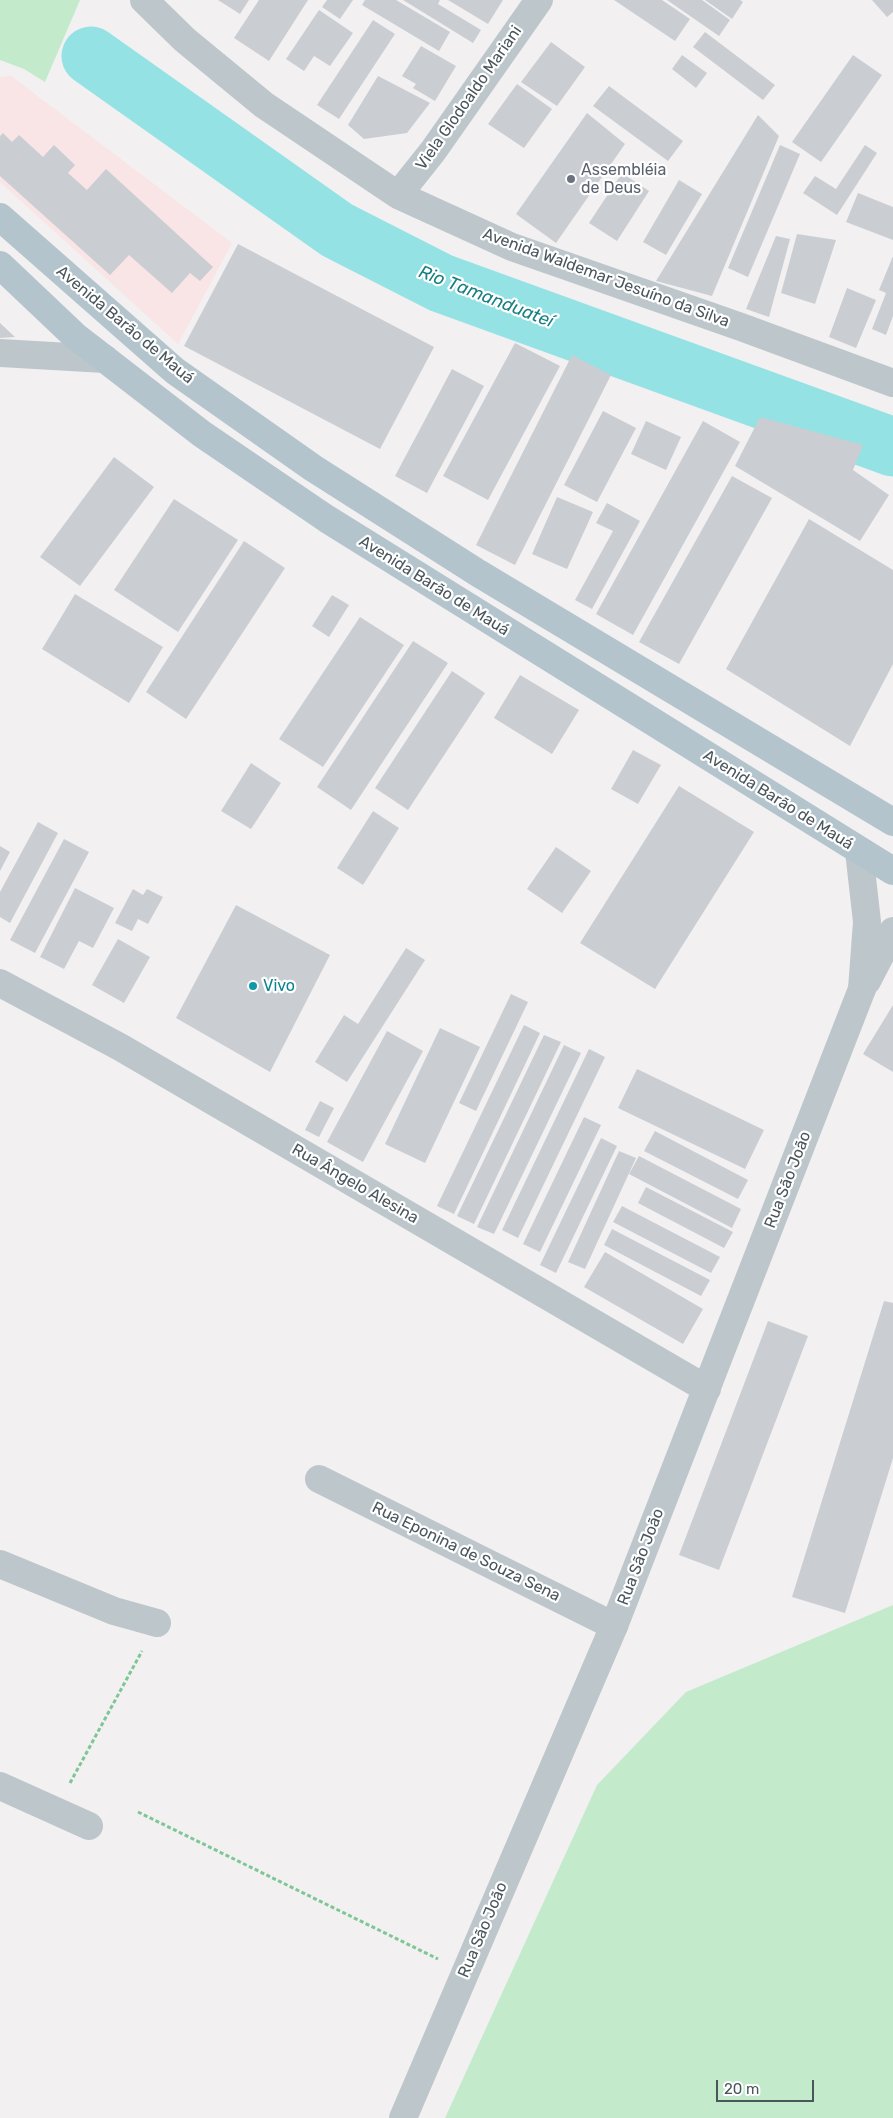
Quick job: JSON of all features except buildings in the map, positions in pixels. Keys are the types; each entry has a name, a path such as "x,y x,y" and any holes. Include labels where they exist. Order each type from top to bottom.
{"main road":[{"name":"Avenida Barão de Mauá","path":"0,217 175,371 313,468 478,573 893,822"},
{"name":"Avenida Barão de Mauá","path":"0,265 75,336 202,434 327,519 893,872"}],"street":[{"name":"Avenida Waldemar Jesuíno da Silva","path":"144,0 185,40 264,105 398,196 512,247 742,327 893,383"},
{"name":"Viela Glodoaldo Mariani","path":"398,196 433,151 539,0"},
{"path":"0,354 105,359"},
{"name":"Rua São João","path":"859,851 867,922 862,989"},
{"name":"Rua São João","path":"402,2118 614,1626 862,989 893,931"},
{"name":"Rua Ângelo Alesina","path":"0,983 120,1047 707,1389"},
{"name":"Rua Eponina de Souza Sena","path":"319,1479 614,1626"},
{"path":"0,1564 114,1611 157,1623"},
{"path":"0,1786 89,1826"}],"path":[{"path":"55,1810 157,1623"},
{"path":"138,1812 465,1973"}],"shaded area":[{"path":"11,76 232,243 178,344 0,182 0,77"}],"green space":[{"path":"0,0 80,0 45,82 24,69 0,60"},
{"path":"893,1605 893,2118 445,2118 597,1785 686,1692"}],"waterway":[{"name":"Rio Tamanduateí","path":"91,56 337,230 441,283 893,447"}],"place":[{"name":"Assembléia de Deus","path":"571,179"},
{"name":"Vivo","path":"253,986"}]}
